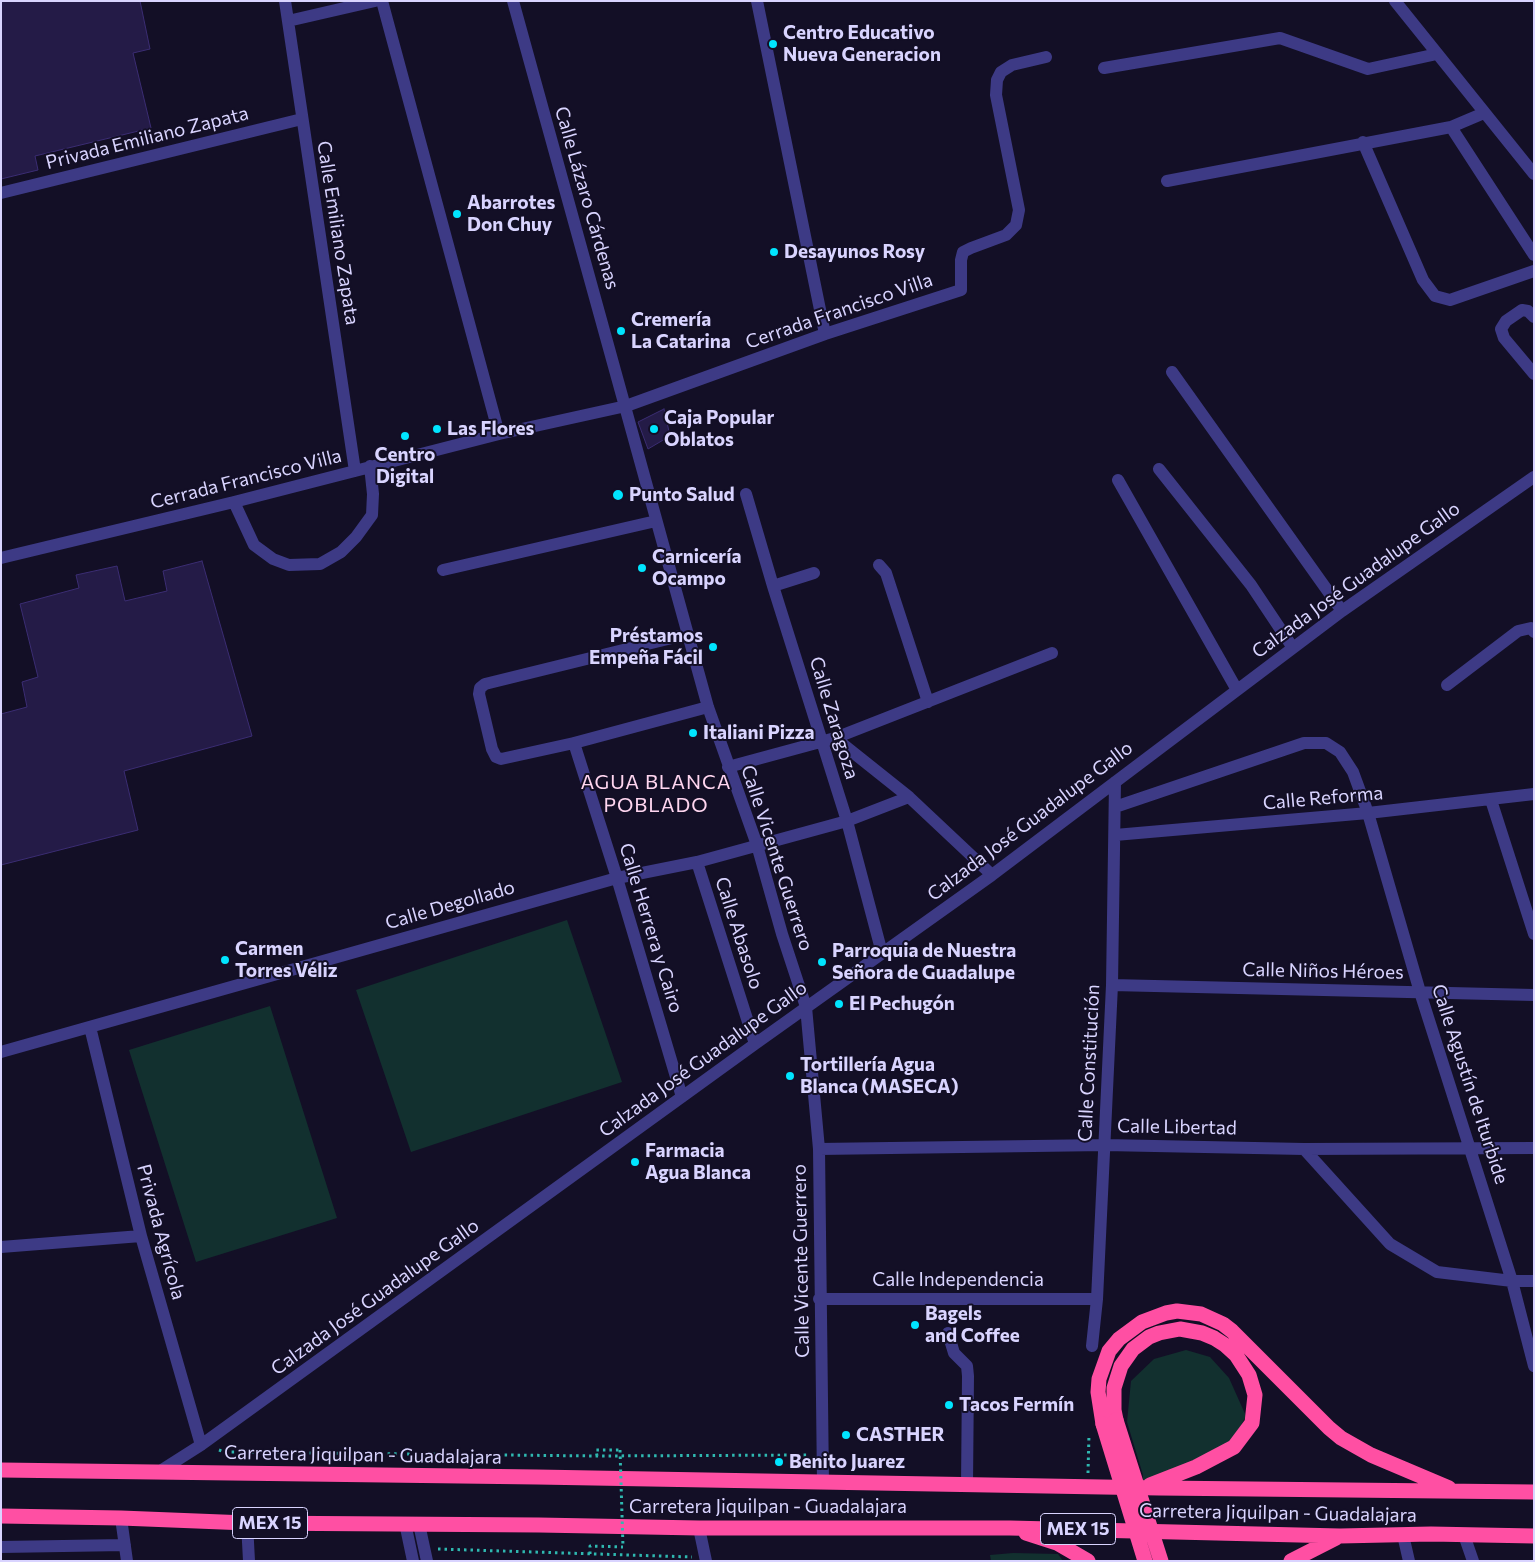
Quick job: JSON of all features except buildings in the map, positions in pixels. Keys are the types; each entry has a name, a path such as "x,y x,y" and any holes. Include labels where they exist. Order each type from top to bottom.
{"highway":[{"path":"1161,1561 1110,1422 1099,1406 1099,1379 1109,1351 1119,1339 1142,1322 1160,1314 1177,1311 1201,1314 1222,1324 1232,1331 1341,1438 1371,1455 1458,1492"},
{"path":"1142,1488 1202,1465 1234,1447 1252,1424 1255,1395 1244,1366 1225,1345 1202,1333 1180,1329 1170,1330 1149,1337 1126,1356 1120,1366 1114,1388 1114,1410 1110,1422 1145,1561"},
{"name":"Carretera Jiquilpan - Guadalajara","path":"1,1470 537,1477 967,1486 1534,1492"},
{"name":"Carretera Jiquilpan - Guadalajara","path":"1,1516 248,1523 412,1523 699,1528 1010,1528 1340,1536 1534,1536"},
{"path":"1010,1528 1057,1543 1088,1561"},
{"path":"1291,1561 1340,1536"}],"street":[{"name":"Calle Emiliano Zapata","path":"285,1 355,471"},
{"path":"288,21 375,1"},
{"path":"382,1 499,434"},
{"name":"Calle Lázaro Cárdenas","path":"512,1 626,406"},
{"path":"756,1 825,334"},
{"path":"1394,1 1484,113 1532,167"},
{"path":"1104,68 1280,38 1368,69 1437,54"},
{"name":"Cerrada Francisco Villa","path":"1,558 234,502 499,434 626,406 825,334 961,290 961,260 963,252 1006,235 1016,225 1018,210 996,95 997,80 1001,72 1012,65 1046,57"},
{"path":"1167,181 1363,142 1451,127 1484,113"},
{"name":"Privada Emiliano Zapata","path":"1,194 302,119"},
{"path":"1451,127 1534,256"},
{"path":"1363,142 1423,280 1435,296 1450,300 1534,271"},
{"path":"1534,317 1528,311 1522,310 1506,321 1501,329 1504,338 1534,374"},
{"path":"1172,372 1342,611"},
{"name":"Calle Vicente Guerrero","path":"626,406 708,707 757,845 782,934 806,1007 819,1149 822,1483"},
{"path":"234,502 254,545 273,559 289,565 320,564 341,552 356,537 372,515 373,494 370,466"},
{"path":"1159,469 1251,585 1293,648"},
{"name":"Calzada José Guadalupe Gallo","path":"157,1473 202,1445 754,1044 992,876 1342,611 1534,477"},
{"path":"1118,480 1238,690"},
{"name":"Calle Zaragoza","path":"746,494 847,821 882,954"},
{"path":"443,570 656,521"},
{"path":"879,564 886,573 928,702"},
{"path":"773,586 814,574"},
{"path":"1446,685 1518,631 1531,628 1534,632"},
{"path":"688,634 485,684 480,688 479,694 492,749 496,757 501,759 574,743 708,707"},
{"path":"728,767 835,738 1052,654"},
{"path":"835,738 909,797 992,876"},
{"name":"Calle Herrera y Cairo","path":"574,743 617,878 682,1096"},
{"name":"Calle Agustín de Iturbide","path":"1115,807 1304,743 1326,743 1340,752 1353,772 1368,813 1420,992 1512,1281 1534,1366"},
{"name":"Calle Constitución","path":"1092,1346 1097,1299 1112,986 1115,782"},
{"name":"Calle Reforma","path":"1115,835 1368,813 1534,794"},
{"name":"Calle Degollado","path":"1,1052 617,878 697,862 847,821 909,797"},
{"path":"1491,800 1534,934"},
{"name":"Calle Abasolo","path":"697,862 754,1044"},
{"name":"Calle Niños Héroes","path":"1112,986 1534,995"},
{"name":"Privada Agrícola","path":"90,1026 141,1236 202,1445"},
{"name":"Calle Libertad","path":"819,1149 1105,1145 1304,1149 1534,1148"},
{"path":"1304,1149 1390,1244 1437,1272 1512,1281 1534,1281"},
{"path":"1,1247 141,1236"},
{"name":"Calle Independencia","path":"819,1299 1097,1299"},
{"path":"948,1333 954,1353 967,1366 967,1486"},
{"path":"122,1518 127,1561"},
{"path":"248,1523 249,1561"},
{"path":"412,1523 426,1555"},
{"path":"412,1523 413,1561"},
{"path":"699,1528 706,1559"},
{"path":"1403,1535 1409,1561"},
{"path":"1464,1535 1473,1561"},
{"path":"1,1547 125,1544"}],"path":[{"path":"202,1445 224,1452 597,1456 823,1455"},
{"path":"590,1554 590,1546 623,1547 620,1450 596,1450 597,1456"},
{"path":"426,1555 590,1554 706,1559"}],"green space":[{"path":"567,920 622,1082 411,1152 356,990"},
{"path":"270,1006 337,1218 196,1262 129,1050"},
{"path":"1186,1350 1210,1357 1229,1378 1246,1416 1232,1442 1184,1472 1143,1484 1143,1475 1127,1422 1131,1381 1154,1359"},
{"path":"1013,1553 1058,1554 1063,1561 991,1561 990,1555"}],"place":[{"name":"Centro Educativo Nueva Generacion","path":"773,44"},
{"name":"Abarrotes Don Chuy","path":"457,214"},
{"name":"Desayunos Rosy","path":"774,252"},
{"name":"Cremería La Catarina","path":"621,331"},
{"name":"Las Flores","path":"437,429"},
{"name":"Caja Popular Oblatos","path":"654,429"},
{"name":"Centro Digital","path":"405,436"},
{"name":"Punto Salud","path":"618,495"},
{"name":"Carnicería Ocampo","path":"642,568"},
{"name":"Préstamos Empeña Fácil","path":"713,647"},
{"name":"Italiani Pizza","path":"693,733"},
{"name":"Carmen Torres Véliz","path":"225,960"},
{"name":"Parroquia de Nuestra Señora de Guadalupe","path":"822,962"},
{"name":"El Pechugón","path":"839,1004"},
{"name":"Tortillería Agua Blanca (MASECA)","path":"790,1076"},
{"name":"Farmacia Agua Blanca","path":"635,1162"},
{"name":"Bagels and Coffee","path":"915,1325"},
{"name":"Tacos Fermín","path":"949,1405"},
{"name":"CASTHER","path":"846,1435"},
{"name":"Benito Juarez","path":"779,1462"}],"district":[{"name":"AGUA BLANCA POBLADO","path":"656,794"}]}
